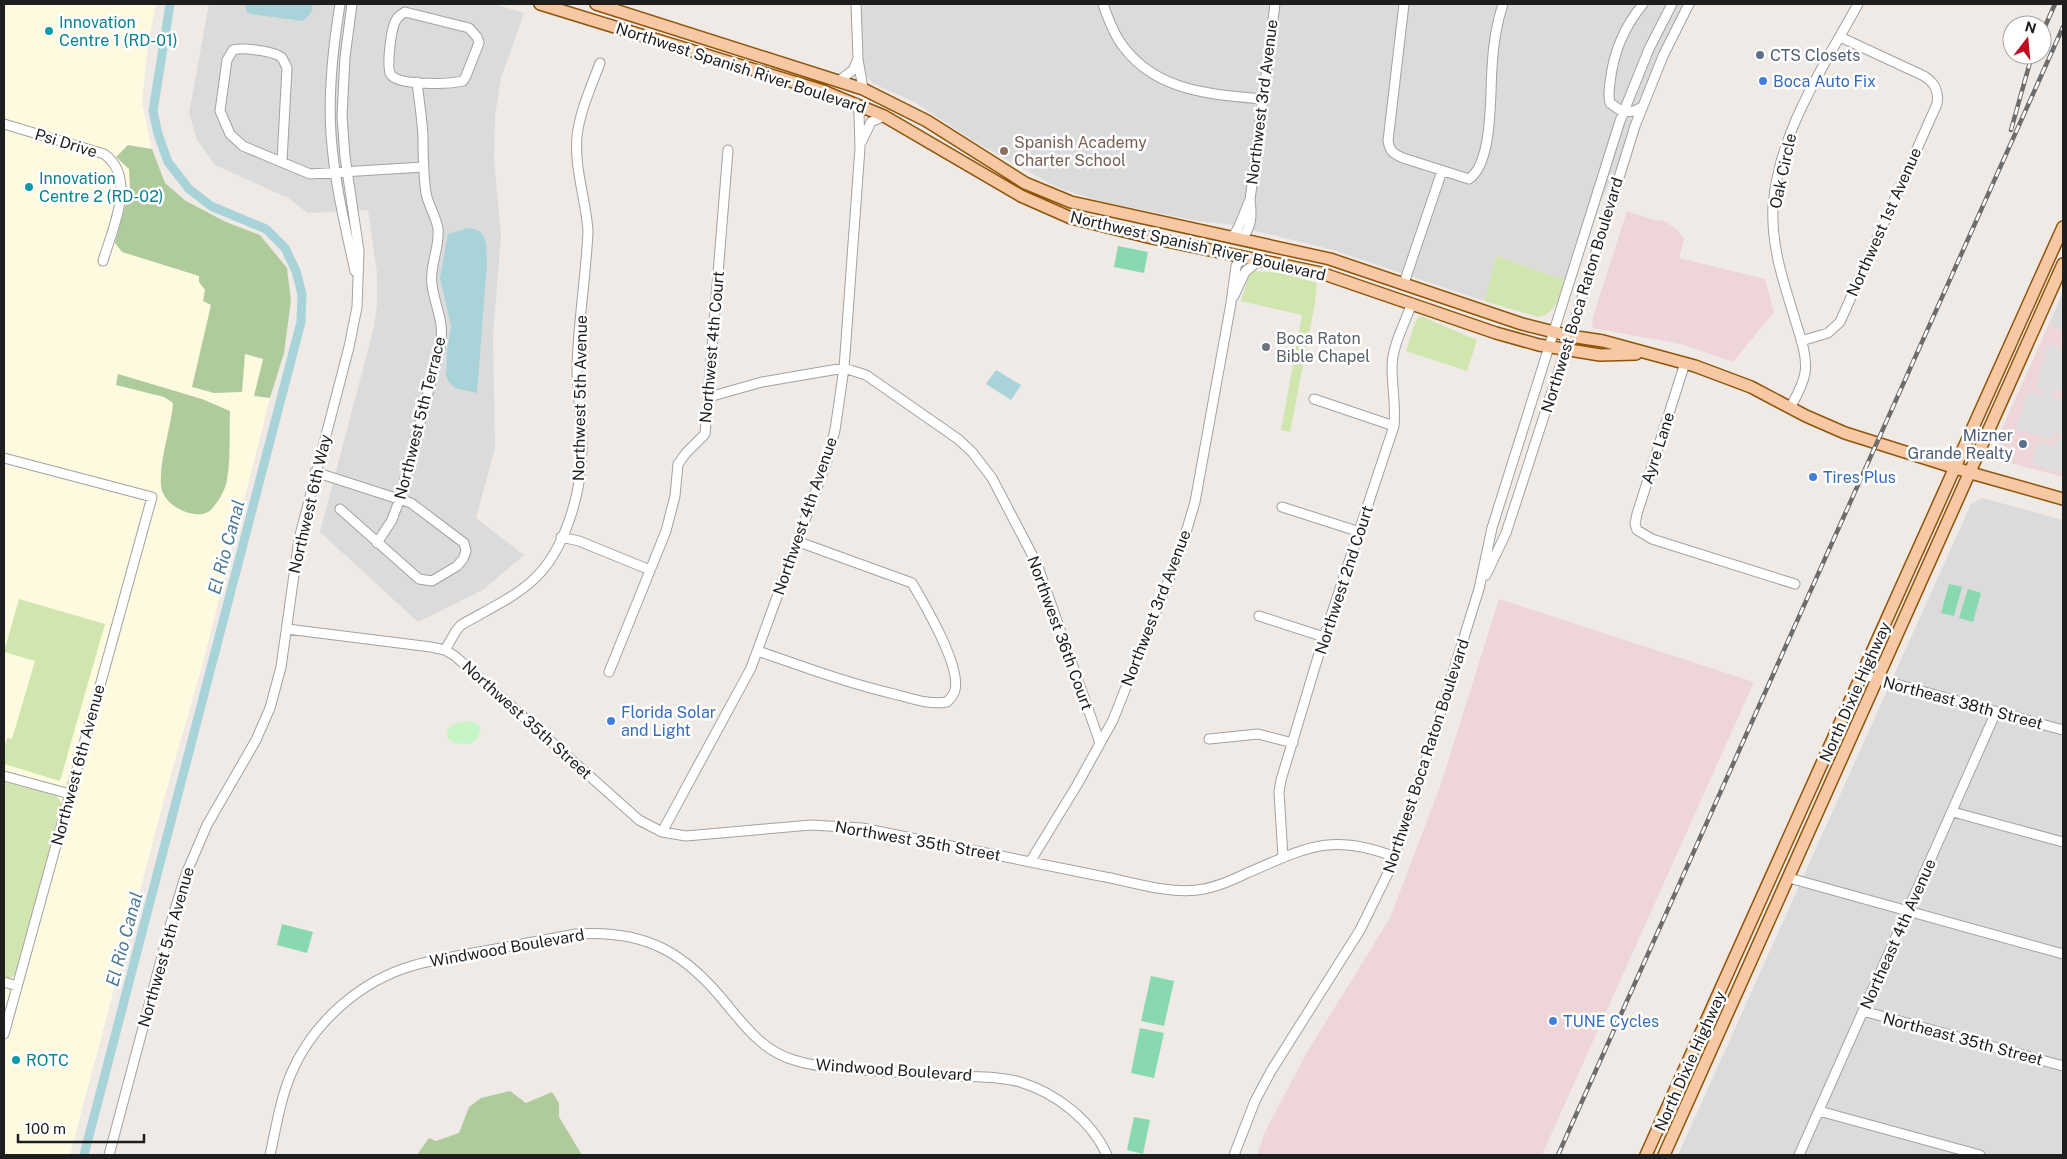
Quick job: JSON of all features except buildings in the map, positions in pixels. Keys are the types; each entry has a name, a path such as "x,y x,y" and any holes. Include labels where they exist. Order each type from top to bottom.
{"main road":[{"name":"Northwest Spanish River Boulevard","path":"540,4 824,91 856,103 884,116 1021,196 1080,222 1334,276 1511,337 1550,347 1600,355 1648,354"},
{"path":"566,4 600,13 615,6"},
{"name":"Northwest Spanish River Boulevard","path":"596,4 615,6 863,89 911,112 1025,183 1046,193 1084,206 1333,260 1506,319 1685,363 1737,381 1845,433 1970,473 2063,499"},
{"path":"1062,215 1090,214 1144,219"},
{"name":"North Dixie Highway","path":"1646,1155 2063,227"},
{"path":"1152,238 1177,236 1227,245 1237,238"},
{"path":"1243,256 1258,251 1307,260 1333,260"},
{"name":"North Dixie Highway","path":"1664,1155 2062,267"}],"street":[{"name":"Northwest 6th Way","path":"340,4 331,74 331,134 335,173 358,284"},
{"name":"Northwest 6th Way","path":"263,723 276,687 287,629 298,539 354,322 359,251 347,172 342,98 352,4"},
{"path":"856,4 858,59 863,89"},
{"path":"1102,4 1123,46 1135,60 1157,77 1168,83 1197,91 1263,99"},
{"name":"Northwest 3rd Avenue","path":"1237,238 1249,228 1252,212 1250,200 1275,4"},
{"path":"1404,4 1388,142 1390,149 1393,153 1469,179 1478,169 1482,158 1489,121 1496,28 1503,4"},
{"path":"1642,107 1634,111 1624,112 1615,108 1609,100 1613,61 1622,36 1644,4"},
{"name":"Northwest Boca Raton Boulevard","path":"1234,1155 1255,1102 1271,1071 1360,930 1375,902 1395,856 1480,589 1492,528 1624,112 1649,49 1672,4"},
{"name":"Oak Circle","path":"1790,408 1805,372 1801,341 1778,263 1773,225 1776,187 1791,129 1858,4"},
{"name":"Northwest Boca Raton Boulevard","path":"1480,589 1506,533 1642,107 1663,56 1688,5"},
{"path":"405,12 422,15 469,28 474,32 479,43 470,69 463,81 417,82 397,80 388,70 394,24 398,16 405,12"},
{"name":"Northwest 1st Avenue","path":"1801,341 1828,333 1840,322 1937,104 1936,87 1931,80 1840,37"},
{"path":"282,161 287,68 285,62 276,54 244,49 233,50 227,60 219,104 230,134 243,146 310,174 423,167"},
{"path":"840,80 852,70 858,59"},
{"name":"Northwest 5th Avenue","path":"445,650 461,625 519,591 533,580 550,560 561,537 577,491 582,462 577,368 588,232 578,168 577,136 584,106 600,63"},
{"name":"Northwest 5th Terrace","path":"377,543 392,520 400,498 442,335 441,316 432,285 431,272 438,239 438,229 436,217 426,195 417,82"},
{"name":"Northwest 4th Avenue","path":"662,832 744,683 758,651 827,460 844,368 861,143 859,112 856,103"},
{"name":"Northwest 4th Avenue","path":"861,143 871,122 884,116"},
{"name":"Psi Drive","path":"4,124 104,154 113,160 120,174 122,188 103,261"},
{"name":"Northwest 4th Court","path":"609,672 666,531 671,513 678,464 705,434 728,150"},
{"path":"1404,283 1442,171"},
{"name":"Northwest 3rd Avenue","path":"1030,862 1115,714 1172,576 1194,502 1231,303 1236,266 1243,256"},
{"name":"Northwest 3rd Avenue","path":"1231,303 1245,272 1259,260"},
{"path":"2047,264 2062,267"},
{"name":"Northwest 2nd Court","path":"1283,858 1279,792 1281,780 1324,637 1394,426 1396,408 1392,365 1396,346 1412,303"},
{"name":"Ayre Lane","path":"1685,363 1637,514 1636,528 1639,533 1656,540 1795,584"},
{"path":"709,397 762,382 844,368"},
{"name":"Northwest 36th Court","path":"844,368 866,375 958,439 972,452 992,478 1037,564 1100,743"},
{"path":"1314,399 1394,426"},
{"name":"Northwest 6th Avenue","path":"4,458 152,497 4,1034"},
{"path":"315,472 411,503 464,543 466,550 463,559 457,566 432,581 419,579 340,509"},
{"path":"1282,507 1360,532"},
{"path":"561,537 579,541 650,570"},
{"path":"758,651 854,685 938,704 947,702 956,691 955,678 941,636 912,583 798,542"},
{"path":"1259,616 1324,637"},
{"name":"Northwest 35th Street","path":"287,629 445,650 471,669 639,820 662,832 686,836 794,826 837,825 862,828 1186,891 1220,886 1309,848 1342,843 1362,845 1395,856"},
{"name":"Northeast 38th Street","path":"1863,675 2063,730"},
{"name":"Northeast 4th Avenue","path":"1799,1155 1996,712"},
{"name":"Northwest 5th Avenue","path":"109,1155 172,919 186,874 207,826 263,723"},
{"path":"1209,738 1258,734 1293,744"},
{"path":"4,776 70,794"},
{"path":"1953,812 2063,842"},
{"path":"1789,878 2063,954"},
{"name":"Windwood Boulevard","path":"270,1155 284,1092 300,1056 322,1024 359,992 384,977 416,965 594,932 630,936 671,952 686,962 711,985 752,1034 783,1056 810,1064 842,1068 988,1077 1018,1082 1048,1094 1074,1113 1096,1137 1107,1155"},
{"path":"4,982 17,986"},
{"name":"Northeast 35th Street","path":"1863,1011 2063,1066"},
{"path":"1819,1111 1980,1155"}],"shaded area":[{"path":"4,4 156,4 148,45 142,102 152,150 165,183 186,201 226,222 260,235 287,268 291,302 284,353 270,398 201,670 169,781 70,1155 4,1155"},
{"path":"209,4 494,4 524,13 501,78 495,117 494,158 501,236 493,336 495,448 476,518 524,555 483,590 418,622 320,532 374,327 377,304 377,273 368,210 308,213 288,198 215,165 197,140 189,113"},
{"path":"861,4 1693,4 1564,280 1497,256 1484,301 1333,250 1232,225 1197,221 1096,200 1056,187 974,141 914,102 874,84 867,77 864,70"},
{"path":"1627,211 1657,221 1663,220 1678,230 1684,239 1679,258 1765,279 1774,312 1733,362 1681,344 1592,328 1593,317"},
{"path":"2063,292 2063,331 2049,324"},
{"path":"2049,324 2063,331 2063,477 1989,457"},
{"path":"2047,344 2063,349 2063,381 2060,392 2053,391 2052,397 2063,400 2063,473 2032,464 2038,442 2056,446 2060,433 2055,432 2054,440 2015,429 2029,391 2042,395 2043,392 2036,389"},
{"path":"1982,498 2063,520 2063,1155 1678,1155 1971,504"},
{"path":"1499,599 1754,682 1542,1155 1257,1155 1265,1132 1306,1054 1390,918 1441,784"}],"green space":[{"path":"128,145 152,149 165,183 186,201 226,222 260,235 287,268 291,301 284,353 270,398 254,396 263,359 245,354 242,392 214,393 192,387 211,305 203,301 205,290 199,282 199,276 122,252 115,243 130,189 129,169 116,157"},
{"path":"1118,246 1148,252 1144,273 1114,267"},
{"path":"1497,256 1564,280 1559,298 1549,312 1538,317 1484,301"},
{"path":"1253,271 1281,273 1317,283 1315,303 1290,432 1281,430 1302,315 1241,301 1249,276"},
{"path":"1420,316 1477,340 1467,371 1406,351 1415,323"},
{"path":"118,374 202,399 230,411 229,463 226,484 223,493 211,510 205,513 189,513 176,507 165,496 161,486 161,476 173,403 164,397 116,385"},
{"path":"1949,584 1962,587 1954,616 1941,613"},
{"path":"1968,589 1981,593 1973,622 1959,618"},
{"path":"19,599 105,624 60,781 4,764 4,749 7,738 12,739 35,661 4,652"},
{"path":"466,721 475,723 481,729 477,739 469,744 453,743 448,738 447,730 454,724"},
{"path":"4,782 57,796 62,804 15,975 9,979 4,978"},
{"path":"282,924 313,932 307,953 277,945"},
{"path":"1151,976 1174,981 1164,1026 1141,1021"},
{"path":"1140,1028 1164,1033 1154,1078 1131,1073"},
{"path":"510,1091 526,1103 552,1092 559,1103 559,1117 582,1155 417,1155 429,1138 436,1141 459,1133 469,1107 481,1098"},
{"path":"1134,1117 1150,1120 1143,1154 1127,1150"}],"water":[{"path":"246,4 313,4 311,13 303,21 251,14 246,11"},
{"path":"468,228 475,229 483,235 487,251 477,393 455,388 446,376 451,326 440,278 448,234"},
{"path":"996,370 1021,385 1011,400 986,384"}],"waterway":[{"name":"El Rio Canal","path":"84,1155 301,322 302,294 296,271 285,248 266,229 211,206 189,189 168,162 158,134 153,111 170,4"}],"railway":[{"path":"2050,15 2055,4"},
{"path":"1558,1155 2063,27"},
{"path":"2011,130 2029,65"}],"place":[{"name":"Innovation Centre 1 (RD-01)","path":"49,31"},
{"name":"CTS Closets","path":"1760,55"},
{"name":"Boca Auto Fix","path":"1763,81"},
{"name":"Spanish Academy Charter School","path":"1004,151"},
{"name":"Innovation Centre 2 (RD-02)","path":"29,187"},
{"name":"Boca Raton Bible Chapel","path":"1266,347"},
{"name":"Mizner Grande Realty","path":"2023,444"},
{"name":"Tires Plus","path":"1813,477"},
{"name":"Florida Solar and Light","path":"611,721"},
{"name":"TUNE Cycles","path":"1553,1021"},
{"name":"ROTC","path":"16,1060"}]}
